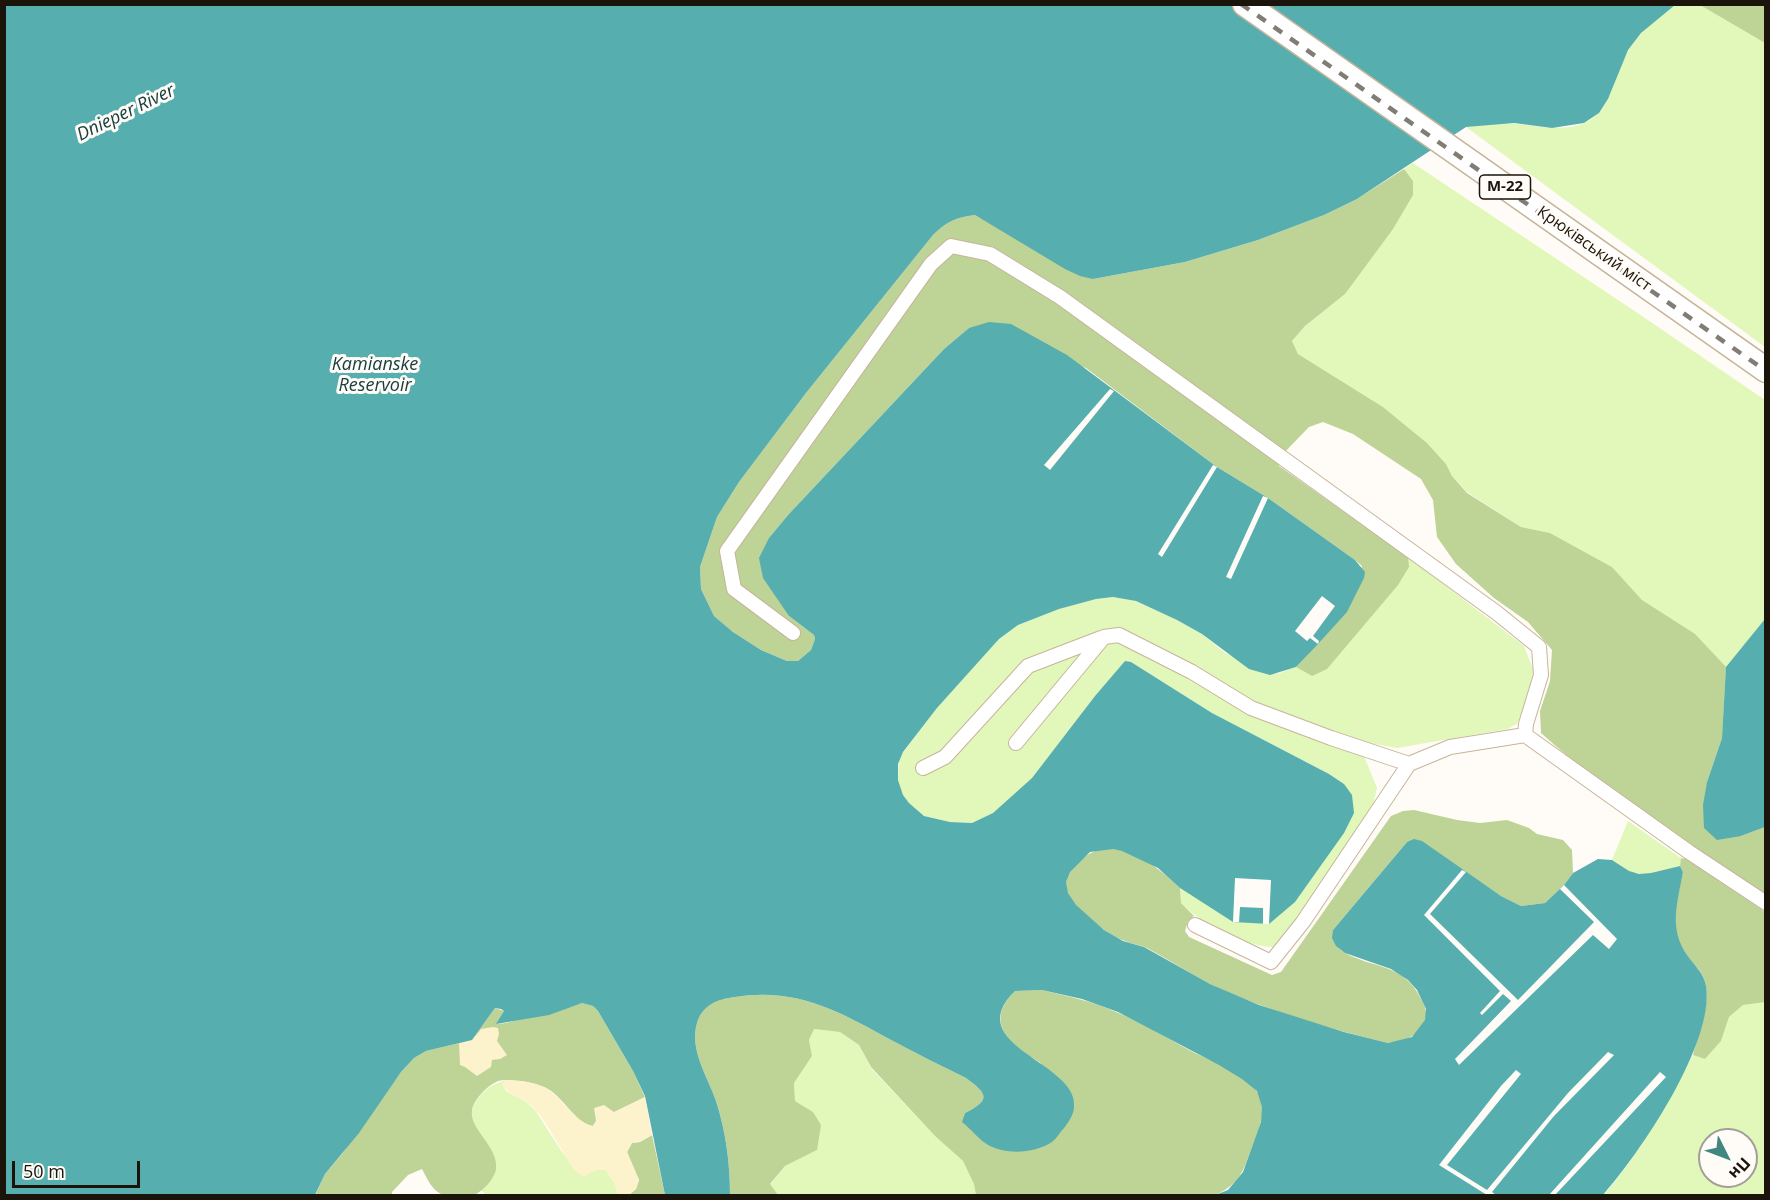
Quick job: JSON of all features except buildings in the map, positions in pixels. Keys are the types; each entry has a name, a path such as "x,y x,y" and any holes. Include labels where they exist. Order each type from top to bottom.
{"highway":[{"name":"Крюківський міст","path":"1245,4 1766,370"}],"street":[{"path":"793,633 734,589 728,550 931,264 951,246 990,254 1060,297 1497,613 1539,647 1541,675 1526,724 1525,735"},
{"path":"923,768 945,757 1028,666 1104,637 1119,635 1192,672 1251,708 1409,764"},
{"path":"1016,743 1104,637"},
{"path":"1195,925 1271,962 1303,922 1409,764 1450,747 1525,735 1689,852 1766,903"}],"green space":[{"path":"1675,5 1700,5 1765,43 1765,347 1466,127 1504,123 1560,128 1585,123 1602,109 1633,42 1662,14"},
{"path":"1700,5 1765,5 1765,43"},
{"path":"1413,163 1765,400 1765,827 1664,615 1642,600 1612,567 1550,533 1521,527 1467,492 1427,443 1383,407 1298,354 1292,341 1305,326 1345,294 1413,181 1404,169"},
{"path":"1404,169 1413,181 1413,195 1393,229 1345,294 1305,326 1292,341 1298,354 1383,407 1427,443 1467,493 1521,527 1550,533 1612,567 1642,600 1695,634 1726,667 1722,738 1707,782 1741,836 1765,827 1765,894 1594,777 1541,733 1540,711 1550,681 1552,650 1528,622 1494,598 1456,564 1437,537 1433,500 1421,479 1353,434 1323,422 1309,427 1277,460 1279,466 1408,557 1409,567 1398,585 1327,669 1312,676 1296,667 1347,611 1362,566 1268,498 1217,467 1086,368 969,328 944,349 769,538 789,616 814,635 811,650 798,661 787,661 761,650 733,632 714,616 701,589 700,567 717,517 739,482 806,393 933,235 947,223 975,215 1093,279 1185,262 1258,240 1324,215 1357,199"},
{"path":"1408,557 1524,646 1533,669 1532,686 1517,724 1507,729 1397,748 1375,744 1369,746 1364,756 1377,788 1372,809 1276,947 1251,944 1200,919 1181,903 1180,888 1233,922 1250,922 1344,784 1212,713 1131,662 1125,662 1095,696 1032,778 993,813 972,823 950,822 924,816 903,795 898,780 899,758 937,708 999,639 1018,625 1059,609 1113,597 1136,601 1177,620 1202,634 1225,653 1277,674 1296,667 1312,676"},
{"path":"1414,810 1480,823 1507,820 1529,828 1537,834 1563,840 1572,850 1573,873 1545,903 1521,906 1501,896 1462,870 1407,842 1333,930 1335,943 1345,953 1397,973 1414,987 1425,1007 1426,1018 1419,1031 1400,1041 1388,1043 1320,1025 1275,1011 1210,984 1147,948 1107,932 1079,909 1067,891 1066,879 1069,873 1081,860 1093,852 1107,849 1120,850 1134,855 1147,861 1180,888 1181,903 1194,916 1188,921 1185,931 1189,937 1272,975 1281,972 1391,816 1403,811"},
{"path":"1628,821 1681,858 1680,866 1641,874 1628,871 1612,860"},
{"path":"1681,858 1686,859 1765,912 1765,1002 1743,1005 1729,1017 1721,1041 1705,1059 1693,1055 1705,1012 1707,995 1705,982 1702,974 1681,945 1675,925 1676,905 1683,872 1680,866"},
{"path":"1042,990 1089,1002 1126,1016 1227,1068 1256,1090 1262,1104 1262,1118 1240,1176 1230,1187 1215,1195 976,1195 974,1184 963,1161 935,1136 871,1067 859,1045 840,1032 814,1029 809,1040 812,1056 794,1083 795,1101 813,1112 821,1125 817,1150 785,1166 770,1184 778,1195 730,1195 725,1136 716,1101 700,1063 695,1043 697,1023 706,1007 722,999 735,997 779,996 818,1004 855,1020 966,1078 979,1088 984,1097 983,1100 965,1113 963,1122 1041,1063 1011,1041 1001,1024 1001,1014 1005,1003 1015,991"},
{"path":"1765,1002 1765,1195 1603,1196 1641,1145 1693,1055 1705,1059 1721,1041 1729,1017 1743,1005"},
{"path":"582,1003 593,1006 598,1011 633,1071 645,1097 596,1121 593,1126 581,1120 554,1093 545,1088 521,1081 498,1081 482,1093 472,1111 475,1125 496,1161 493,1177 480,1191 466,1196 441,1194 432,1186 422,1169 408,1175 392,1192 392,1195 315,1196 325,1174 414,1058 426,1051 472,1040 495,1008 504,1011 497,1024"},
{"path":"814,1029 840,1032 859,1045 871,1068 935,1136 963,1161 974,1184 976,1195 778,1195 770,1185 785,1166 817,1150 813,1112 795,1101 794,1083 812,1056 809,1040"},
{"path":"508,1080 502,1084 506,1091 535,1110 562,1152 583,1176 596,1170 606,1170 615,1184 618,1195 486,1195 481,1190 487,1185 471,1117 472,1110 483,1092 494,1084"},
{"path":"652,1135 665,1195 629,1195 636,1189 639,1180 627,1152 632,1143 640,1142"}],"sand":[{"path":"498,1028 497,1041 507,1055 492,1060 491,1067 477,1076 460,1065 459,1043 472,1039 481,1029"},
{"path":"508,1080 529,1082 545,1087 581,1121 593,1126 596,1121 594,1108 604,1105 614,1112 645,1097 652,1135 640,1142 632,1143 627,1152 639,1180 636,1189 629,1195 618,1195 615,1184 606,1170 596,1170 583,1177 574,1170 535,1109 513,1095 502,1084"}],"water":[{"name":"Kamianske Reservoir","path":"5,5 1675,5 1641,33 1628,50 1608,99 1599,113 1584,123 1552,128 1514,123 1466,127 1357,199 1324,215 1258,240 1185,262 1093,279 1065,269 975,215 947,223 933,235 806,393 739,482 717,517 700,567 701,589 714,616 733,632 761,650 787,661 798,661 811,650 814,635 789,616 763,578 759,558 769,538 788,515 944,349 969,328 989,322 1011,324 1067,355 1217,467 1268,498 1355,560 1365,572 1364,578 1347,612 1296,667 1270,675 1249,669 1202,634 1136,601 1113,597 1096,599 1059,609 1018,625 999,639 937,708 903,752 898,764 898,780 903,795 924,816 950,822 972,823 993,813 1032,778 1095,696 1125,661 1131,662 1212,713 1344,784 1352,795 1354,813 1344,833 1295,902 1269,924 1233,922 1180,888 1158,868 1113,849 1090,852 1070,872 1066,882 1068,893 1076,905 1104,930 1123,941 1144,947 1210,984 1259,1005 1344,1032 1388,1043 1412,1037 1425,1020 1426,1009 1417,990 1408,980 1391,969 1345,953 1336,946 1332,938 1333,930 1407,842 1414,839 1422,841 1501,896 1521,906 1545,903 1573,873 1598,859 1612,860 1629,871 1639,874 1680,866 1683,872 1676,925 1681,945 1705,981 1706,1010 1699,1037 1687,1066 1672,1096 1636,1153 1603,1195 1215,1195 1228,1190 1243,1172 1261,1122 1262,1107 1257,1091 1219,1065 1118,1012 1082,999 1042,990 1015,991 1002,1010 1001,1026 1010,1040 1059,1078 1071,1091 1074,1107 1069,1121 1052,1142 1038,1149 1013,1152 990,1146 962,1122 965,1113 979,1104 984,1097 979,1088 966,1078 855,1020 818,1004 779,996 758,995 729,998 707,1007 699,1017 695,1033 697,1053 716,1101 725,1136 730,1195 665,1195 645,1096 598,1011 593,1006 582,1003 549,1015 496,1024 504,1011 495,1008 472,1040 426,1051 414,1058 401,1072 359,1133 325,1174 315,1195 5,1196"},
{"path":"1765,619 1765,827 1741,836 1717,840 1704,828 1703,805 1707,782 1722,738 1726,667"}],"pier":[{"path":"1110,389 1114,391 1050,470 1044,465"},
{"path":"1213,465 1217,467 1162,557 1158,554"},
{"path":"1263,496 1268,498 1231,579 1226,577"},
{"path":"1322,596 1335,606 1313,636 1319,641 1318,644 1310,638 1307,641 1295,631"},
{"path":"1462,870 1466,872 1430,914 1518,1000 1594,922 1560,889 1564,885 1617,939 1609,949 1593,935 1459,1065 1455,1059 1511,1001 1503,994 1482,1015 1480,1013 1500,991 1424,915"},
{"path":"1235,878 1271,880 1269,924 1263,924 1263,908 1240,907 1239,922 1233,922"},
{"path":"1608,1052 1614,1055 1554,1116 1492,1192 1496,1195 1487,1195 1439,1165 1516,1070 1521,1074 1447,1165 1487,1190 1568,1093"},
{"path":"1660,1072 1666,1077 1555,1195 1549,1195"}],"railway":[{"path":"1241,4 1766,371"}],"water label":[{"name":"Dnieper River","path":"126,113"}]}
